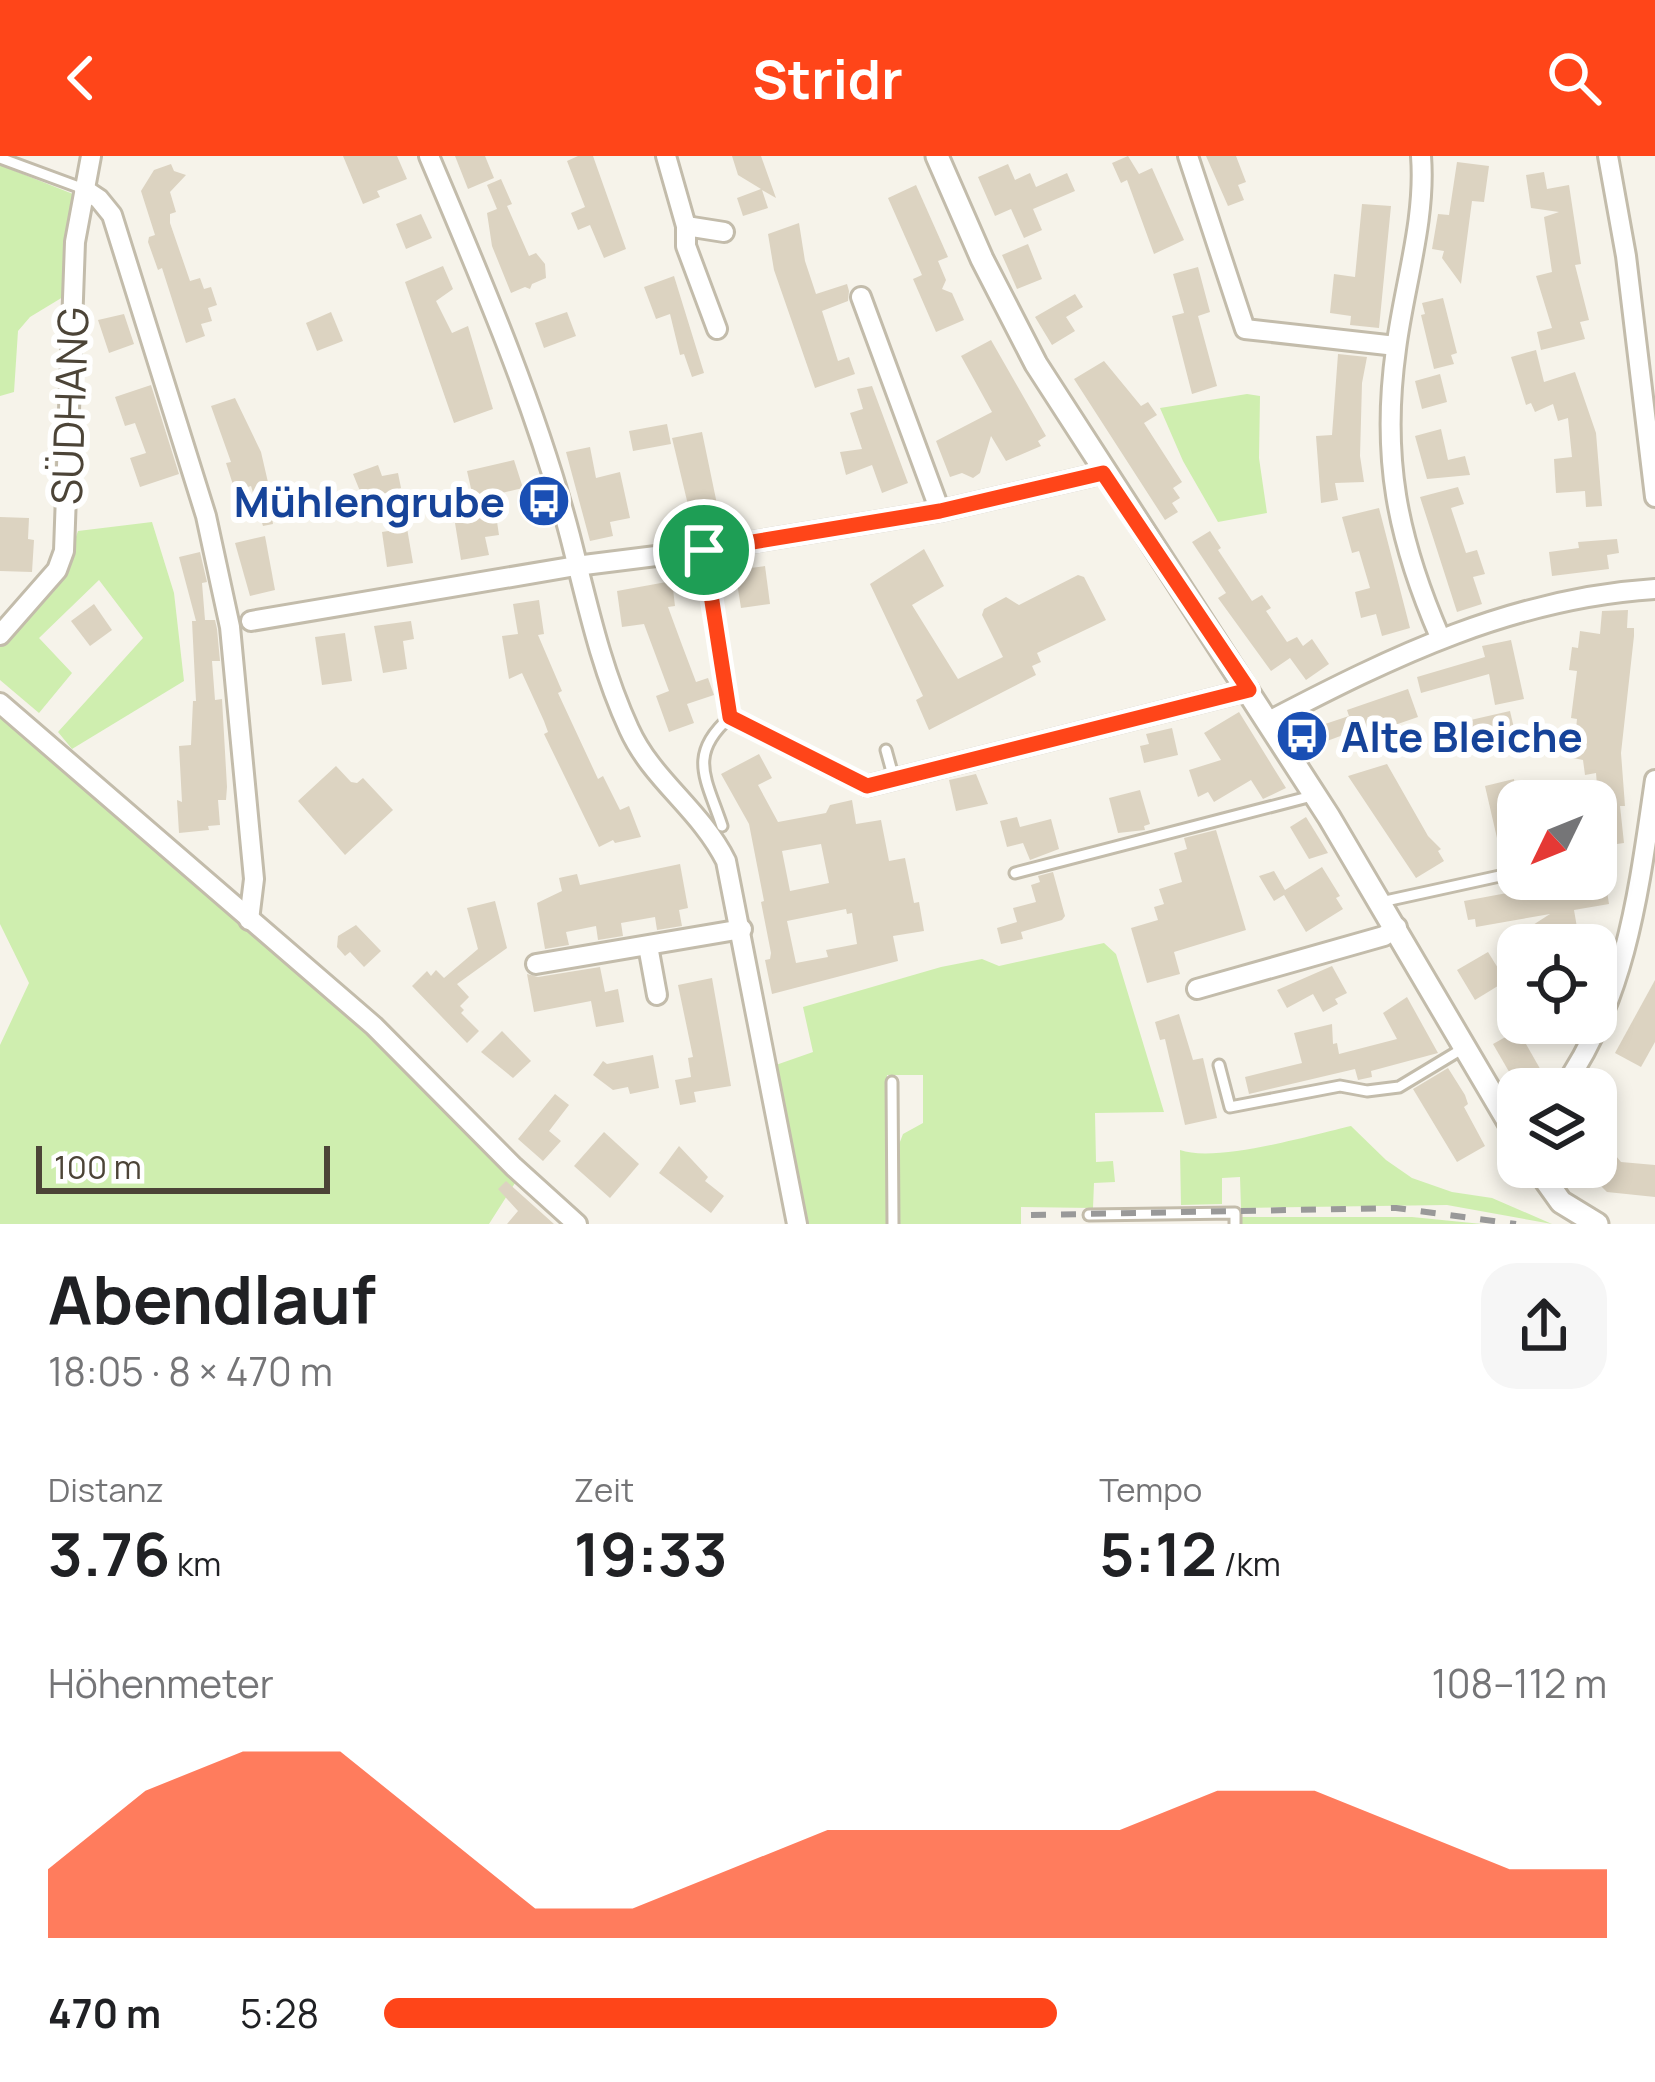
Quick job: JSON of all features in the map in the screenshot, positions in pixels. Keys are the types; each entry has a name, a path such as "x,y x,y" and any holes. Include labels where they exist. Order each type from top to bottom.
{"street":[{"name":"SÜDHANG","path":"0,635 57,570 64,551 74,262 91,156"},
{"path":"429,156 504,341 570,536 592,632 628,728 655,770 710,830 726,861 796,1224"},
{"path":"666,156 686,226 686,245 717,329"},
{"path":"937,156 1006,309 1103,473 1316,795 1497,1101"},
{"path":"1188,156 1246,329 1396,346"},
{"path":"1421,156 1411,272 1396,346 1389,454 1396,510 1414,576 1440,638"},
{"path":"1609,156 1655,497"},
{"path":"84,189 112,215 206,516 230,628 254,879 249,920"},
{"path":"686,226 724,232"},
{"path":"861,297 940,511"},
{"path":"251,621 940,511 1103,473"},
{"path":"1269,722 1364,670 1440,638 1595,593 1655,589"},
{"path":"867,786 1249,690"},
{"path":"0,703 374,1026 577,1224"},
{"path":"1575,1068 1615,987 1634,921 1655,780"},
{"path":"1196,989 1384,936 1396,927"},
{"path":"536,964 742,929"},
{"path":"648,946 657,994"},
{"path":"1551,1188 1561,1202 1597,1224"}],"lane":[{"path":"0,158 84,189"},
{"path":"704,550 730,717"},
{"path":"730,717 867,786"},
{"path":"722,826 703,766 704,746 730,717"},
{"path":"886,750 894,779"},
{"path":"1016,873 1316,795"},
{"path":"1381,902 1497,877"},
{"path":"1219,1065 1230,1107 1340,1086 1367,1091 1399,1087 1467,1047"},
{"path":"892,1082 893,1224"},
{"path":"1089,1214 1234,1213 1235,1224"}],"green space":[{"path":"0,165 73,194 63,297 30,317 18,331 14,392 0,396"},
{"path":"1260,396 1259,458 1267,513 1218,522 1160,408"},
{"path":"152,522 174,593 184,681 72,749 58,732 143,638 99,580 39,638 72,673 39,713 0,680 0,646 63,574 78,531"},
{"path":"0,714 370,1032 515,1183 489,1224 0,1224 0,1045 29,983 0,924"},
{"path":"1104,943 1116,954 1164,1112 1095,1113 1096,1162 1113,1161 1115,1182 1094,1183 1093,1208 1021,1207 1021,1224 900,1224 898,1147 903,1134 923,1123 923,1075 887,1075 888,1224 805,1224 773,1066 813,1052 803,1007 941,967 982,959 999,966"},
{"path":"1351,1126 1412,1178 1452,1192 1492,1198 1552,1224 1447,1205 1241,1208 1240,1177 1222,1178 1222,1204 1181,1205 1180,1150 1240,1150"},
{"path":"1242,1217 1412,1217 1482,1224 1242,1224"}],"building":[{"path":"343,156 397,156 407,179 377,191 380,197 363,204"},
{"path":"455,156 485,156 494,178 468,189"},
{"path":"593,156 626,249 604,258 590,225 578,230 571,213 585,207 567,161"},
{"path":"732,156 761,156 776,198 762,190 768,208 743,216 737,198 761,189 738,175"},
{"path":"1128,156 1139,174 1152,168 1184,240 1154,254 1127,180 1121,183 1112,163"},
{"path":"1206,156 1236,156 1246,182 1238,185 1244,200 1228,206"},
{"path":"1457,162 1489,166 1484,202 1472,201 1461,284 1442,258 1444,251 1432,249 1438,214 1449,215"},
{"path":"171,164 174,171 186,175 170,192 176,212 170,214 170,223 190,281 200,278 204,289 211,287 217,305 208,308 212,321 201,324 205,336 186,343 162,268 158,270 148,242 155,235 141,191 154,170"},
{"path":"1008,164 1015,180 1030,173 1036,187 1067,173 1075,191 1033,209 1042,230 1024,238 1011,209 995,216 978,177"},
{"path":"1544,172 1547,189 1569,185 1581,264 1575,265 1589,320 1580,322 1585,339 1541,350 1537,332 1552,328 1536,276 1552,272 1544,217 1559,212 1531,208 1526,175"},
{"path":"501,179 529,256 536,253 545,264 546,278 530,289 511,293 492,246 487,213 497,209 487,185"},
{"path":"916,185 948,257 938,261 946,280 942,289 952,293 964,320 936,332 913,279 922,275 888,198"},
{"path":"1362,204 1391,206 1379,328 1350,325 1351,316 1330,313 1334,274 1355,277"},
{"path":"421,214 432,238 406,249 396,224"},
{"path":"799,223 816,294 847,284 849,291 848,301 822,311 838,361 849,357 855,374 815,388 774,270 768,234"},
{"path":"1028,244 1042,279 1017,289 1002,255"},
{"path":"443,266 453,289 436,301 452,333 468,326 493,409 454,423 405,282"},
{"path":"1198,267 1210,312 1198,316 1217,386 1192,394 1172,316 1184,313 1173,274"},
{"path":"674,276 704,373 692,377 684,354 680,355 670,314 656,319 644,287"},
{"path":"1075,294 1083,307 1066,317 1075,331 1052,345 1035,317"},
{"path":"1443,298 1457,353 1451,355 1454,364 1434,369 1422,303"},
{"path":"331,312 343,341 317,351 306,323"},
{"path":"567,312 576,336 544,348 535,323"},
{"path":"124,314 134,344 109,353 98,320"},
{"path":"991,340 1046,436 1038,441 1041,446 1006,461 991,436 980,473 973,478 962,473 950,477 936,441 992,412 961,356"},
{"path":"1536,350 1544,382 1575,372 1596,433 1602,506 1586,507 1585,491 1556,493 1554,459 1572,457 1568,418 1558,421 1553,404 1535,412 1531,403 1526,405 1511,357"},
{"path":"1338,354 1367,357 1360,456 1364,482 1335,483 1338,500 1321,503 1316,436 1332,435"},
{"path":"1104,361 1141,406 1148,402 1157,415 1144,423 1182,482 1173,488 1180,498 1172,503 1178,512 1165,520 1074,379"},
{"path":"1440,374 1447,402 1422,409 1415,381"},
{"path":"151,385 179,474 140,487 130,458 146,453 135,423 125,426 115,397"},
{"path":"872,386 908,483 882,493 872,465 846,475 840,452 862,449 850,413 863,409 857,389"},
{"path":"235,398 261,452 273,524 263,526 251,486 235,491 226,463 231,462 211,406"},
{"path":"667,424 671,444 633,451 629,431"},
{"path":"1441,429 1448,460 1465,456 1470,475 1427,479 1415,436"},
{"path":"702,432 718,509 701,513 699,503 688,505 672,438"},
{"path":"590,447 596,478 620,472 630,518 610,522 613,536 590,541 566,452"},
{"path":"514,460 523,488 493,495 499,535 485,537 489,555 461,560 455,523 478,519 467,471"},
{"path":"378,465 382,476 398,473 401,488 364,501 353,474"},
{"path":"1458,487 1464,504 1451,508 1466,553 1477,550 1485,574 1473,577 1482,604 1457,612 1420,497"},
{"path":"1379,508 1410,628 1382,636 1376,614 1361,618 1355,592 1370,588 1359,551 1352,553 1342,517"},
{"path":"0,517 29,518 28,539 34,540 32,572 0,571"},
{"path":"407,528 413,563 387,567 382,532"},
{"path":"1210,531 1252,601 1262,595 1271,608 1266,611 1287,642 1297,637 1303,646 1312,639 1329,664 1306,680 1290,658 1271,671 1218,598 1226,593 1192,542"},
{"path":"265,536 275,590 250,596 235,543"},
{"path":"1617,539 1619,553 1607,555 1609,569 1552,576 1549,552 1579,548 1578,542"},
{"path":"924,549 944,586 912,605 958,679 1003,657 982,615 1006,597 1019,605 1078,575 1084,577 1106,620 1037,653 1041,662 1032,666 1036,675 929,730 916,700 923,696 870,584"},
{"path":"200,552 207,582 202,583 205,620 215,620 217,629 220,661 212,661 215,700 222,699 227,787 226,800 218,800 220,825 179,833 179,746 191,745 196,701 192,621 196,621 179,557"},
{"path":"765,566 770,604 741,608 735,570"},
{"path":"672,581 675,606 668,607 696,682 708,678 714,695 687,704 694,723 669,732 656,696 669,691 644,624 622,627 617,591"},
{"path":"539,600 544,634 538,635 562,691 558,693 598,779 603,776 620,810 629,806 641,837 599,847 544,734 548,732 522,673 509,679 502,636 518,634 513,604"},
{"path":"94,604 112,630 90,646 71,621"},
{"path":"1628,610 1627,628 1634,628 1621,753 1624,843 1617,844 1617,780 1597,780 1596,773 1585,775 1583,760 1573,758 1577,719 1571,718 1577,671 1569,670 1572,647 1578,648 1580,631 1600,634 1602,611"},
{"path":"411,621 414,639 403,641 407,669 383,673 374,626"},
{"path":"345,633 352,681 322,685 315,637"},
{"path":"1511,640 1524,699 1495,705 1489,674 1421,693 1417,677 1485,657 1482,646"},
{"path":"1408,689 1418,717 1357,738 1354,731 1327,741 1322,725 1349,716 1347,710"},
{"path":"1510,711 1517,741 1446,757 1440,727"},
{"path":"1239,712 1286,788 1263,799 1251,780 1214,802 1208,792 1198,797 1189,770 1221,760 1204,733"},
{"path":"1172,728 1178,755 1144,763 1140,746 1149,744 1146,734"},
{"path":"759,754 772,778 758,785 778,822 826,813 830,805 852,800 856,824 881,820 889,861 905,858 924,931 893,936 898,961 772,994 765,960 771,953 764,901 749,824 721,774","holes":["821,844 829,883 790,891 782,851","846,909 847,914 852,913 857,944 826,950 828,957 796,963 787,921"]},
{"path":"1387,764 1428,836 1441,849 1444,861 1416,878 1348,776"},
{"path":"336,766 351,782 363,778 393,810 345,855 298,801"},
{"path":"976,774 988,804 956,811 949,780"},
{"path":"1497,783 1497,838 1485,786"},
{"path":"1140,790 1150,824 1145,830 1118,833 1109,798"},
{"path":"1017,817 1020,827 1051,819 1059,849 1030,860 1023,843 1007,847 1000,821"},
{"path":"1306,817 1328,853 1309,859 1290,827"},
{"path":"1216,830 1246,930 1174,952 1180,974 1147,983 1131,928 1158,920 1154,907 1164,904 1159,889 1182,882 1174,853 1187,849 1184,838"},
{"path":"680,864 688,908 679,910 682,926 657,930 655,917 621,923 623,936 598,940 596,926 566,932 569,945 545,949 537,903 562,891 559,878 577,874 580,885"},
{"path":"1322,867 1343,909 1306,932 1284,895 1274,901 1259,876 1274,871 1285,890"},
{"path":"1053,872 1065,916 1021,932 1023,939 1001,944 997,928 1017,922 1013,908 1036,902 1031,885 1040,882 1038,876"},
{"path":"1497,895 1497,900 1608,900 1609,904 1574,910 1576,924 1534,924 1550,914 1476,927 1475,919 1468,920 1464,901"},
{"path":"495,901 507,948 457,984 469,997 460,1006 461,1013 479,1031 467,1043 412,986 427,971 431,976 436,970 444,978 478,949 467,908"},
{"path":"356,925 381,951 364,967 350,952 345,956 337,947 338,936"},
{"path":"1488,952 1497,966 1497,987 1475,1000 1457,970"},
{"path":"1332,966 1347,993 1335,999 1338,1004 1323,1012 1313,994 1287,1008 1277,990"},
{"path":"600,967 605,992 618,989 624,1022 596,1027 591,1001 534,1012 527,974 538,977"},
{"path":"712,978 731,1086 694,1092 696,1102 680,1105 675,1080 691,1077 688,1058 693,1057 678,985"},
{"path":"1655,980 1655,1042 1641,1067 1615,1053"},
{"path":"1407,997 1438,1053 1371,1071 1372,1077 1358,1080 1355,1069 1249,1094 1245,1077 1302,1063 1294,1033 1332,1024 1339,1054 1397,1039 1383,1013"},
{"path":"1179,1014 1193,1060 1203,1058 1217,1118 1185,1125 1165,1039 1160,1040 1155,1022"},
{"path":"502,1031 531,1061 513,1078 481,1052"},
{"path":"1493,1044 1526,1044 1540,1068 1507,1068"},
{"path":"653,1055 659,1088 630,1094 628,1087 613,1090 593,1075 603,1061"},
{"path":"1448,1068 1465,1095 1468,1104 1464,1107 1485,1146 1457,1162 1413,1089"},
{"path":"555,1094 569,1105 549,1131 561,1141 543,1161 518,1139"},
{"path":"604,1132 639,1164 610,1198 574,1166"},
{"path":"679,1146 708,1177 705,1181 724,1196 711,1213 659,1173"},
{"path":"1617,1157 1621,1162 1655,1165 1655,1197 1603,1188 1617,1188"},
{"path":"506,1181 554,1224 507,1224 518,1211 498,1189"}],"railway":[{"path":"1031,1215 1396,1208 1516,1224"}],"place":[{"name":"Mühlengrube","path":"544,501"},
{"name":"Alte Bleiche","path":"1302,736"}],"route":[{"path":"1103,473 1249,690 867,786 730,717 704,550 940,511 1103,473"}]}
